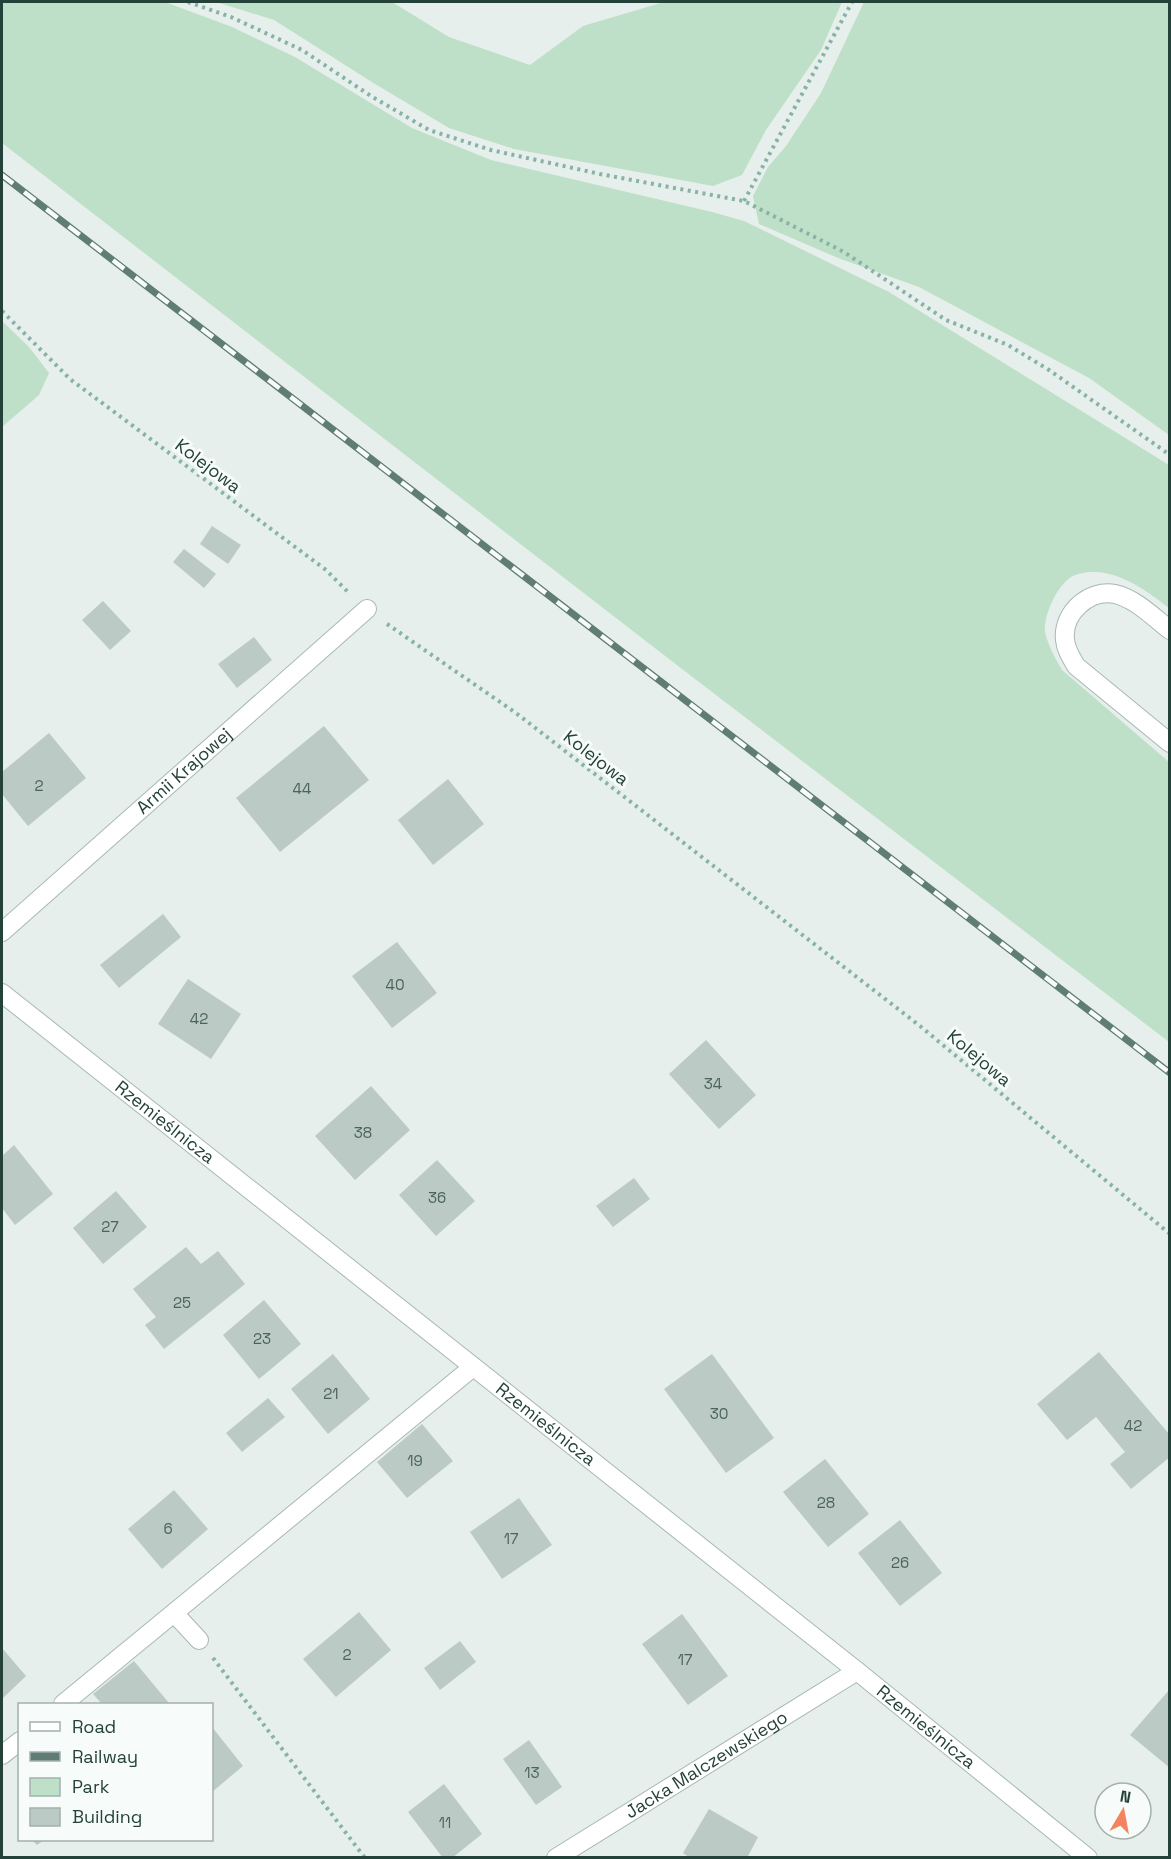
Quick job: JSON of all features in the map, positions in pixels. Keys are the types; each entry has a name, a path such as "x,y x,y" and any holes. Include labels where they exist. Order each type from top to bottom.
{"street":[{"path":"1170,630 1128,598 1114,594 1099,594 1085,600 1074,610 1066,623 1065,638 1068,652 1076,666 1170,743"},
{"name":"Armii Krajowej","path":"2,932 367,609"},
{"name":"Rzemieślnicza","path":"2,993 1088,1857"},
{"path":"64,1703 473,1367"},
{"path":"174,1613 199,1640"},
{"name":"Jacka Malczewskiego","path":"556,1857 856,1671"},
{"path":"2,1755 18,1743"}],"path":[{"path":"188,2 231,17 302,50 371,96 429,130 491,150 600,174 744,201 844,252 946,320 1008,345 1049,370 1170,455"},
{"path":"744,201 852,2"},
{"name":"Kolejowa","path":"2,311 70,379 326,570 367,609 516,713 920,1026 1170,1234"},
{"path":"199,1640 365,1857"}],"green space":[{"path":"2,2 165,2 232,27 295,57 412,128 491,160 744,221 889,292 1169,465 1169,608 1123,578 1102,573 1084,573 1075,575 1062,585 1046,617 1045,632 1062,670 1169,762 1169,1042 2,143"},
{"path":"216,2 392,2 449,37 530,65 583,26 664,2 842,2 821,50 766,130 742,175 713,186 514,149 449,128 274,20"},
{"path":"864,2 1169,2 1169,435 1089,378 919,287 838,258 759,224 753,196 768,167 786,146 821,93"},
{"path":"2,321 29,347 49,373 39,395 2,427"}],"building":[{"path":"212,526 241,545 228,564 200,544"},
{"path":"184,549 216,574 204,588 173,562"},
{"path":"103,601 131,631 110,650 82,620"},
{"path":"254,637 272,660 237,688 218,664"},
{"path":"324,726 369,780 280,852 236,798"},
{"path":"49,733 86,778 28,826 2,794 2,772"},
{"path":"448,779 484,824 433,865 398,820"},
{"path":"163,914 181,937 119,988 100,965"},
{"path":"397,942 437,993 392,1028 352,976"},
{"path":"188,979 241,1014 211,1059 158,1024"},
{"path":"706,1040 756,1095 719,1129 669,1074"},
{"path":"371,1086 410,1130 355,1180 315,1136"},
{"path":"14,1145 53,1194 15,1225 2,1208 2,1156"},
{"path":"437,1160 475,1201 436,1236 399,1195"},
{"path":"634,1178 650,1199 613,1227 596,1206"},
{"path":"116,1191 147,1227 103,1264 73,1228"},
{"path":"186,1247 201,1264 218,1251 245,1284 164,1349 145,1325 156,1317 133,1289"},
{"path":"264,1300 301,1344 259,1379 223,1335"},
{"path":"1099,1352 1170,1435 1170,1457 1131,1489 1110,1464 1125,1452 1096,1417 1067,1440 1037,1404"},
{"path":"333,1354 370,1399 328,1434 291,1389"},
{"path":"712,1354 774,1438 726,1473 664,1389"},
{"path":"268,1398 285,1417 242,1452 226,1433"},
{"path":"422,1424 453,1461 407,1498 377,1462"},
{"path":"825,1459 869,1514 828,1547 783,1492"},
{"path":"174,1490 208,1529 162,1569 128,1529"},
{"path":"519,1498 552,1545 502,1579 470,1532"},
{"path":"900,1520 942,1573 900,1606 858,1553"},
{"path":"359,1612 391,1650 336,1697 303,1659"},
{"path":"682,1614 728,1676 688,1705 642,1644"},
{"path":"460,1641 476,1662 440,1690 424,1668"},
{"path":"2,1648 26,1676 2,1699"},
{"path":"134,1661 169,1703 101,1703 93,1694"},
{"path":"1170,1689 1170,1768 1130,1735"},
{"path":"213,1728 243,1766 213,1791"},
{"path":"529,1740 562,1787 536,1805 503,1759"},
{"path":"444,1784 482,1834 452,1858 443,1858 408,1812"},
{"path":"709,1809 758,1837 747,1858 690,1858 683,1853"}],"railway":[{"path":"2,175 1170,1073"}]}
